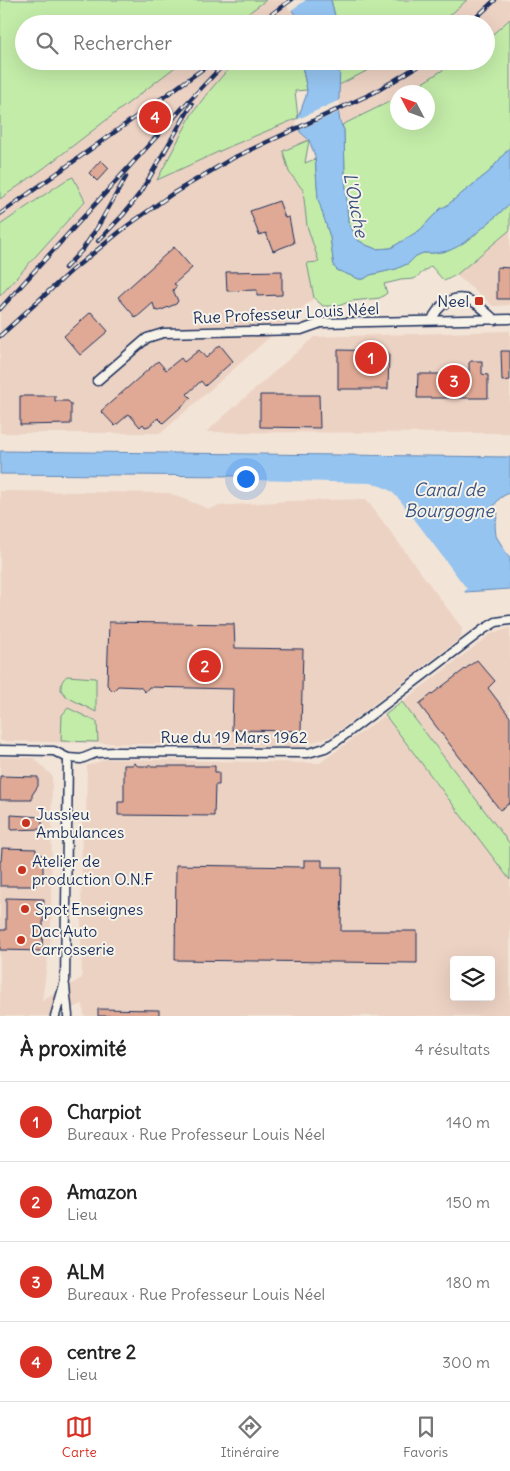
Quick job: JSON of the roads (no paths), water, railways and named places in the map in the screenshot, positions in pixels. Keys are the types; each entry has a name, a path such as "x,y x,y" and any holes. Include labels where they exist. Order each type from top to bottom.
{"street":[{"path":"432,320 435,312 445,303 456,298 466,298 478,305 495,320"},
{"name":"Rue Professeur Louis Néel","path":"97,381 147,338 163,333 301,330 321,323 510,319"},
{"name":"Rue du 19 Mars 1962","path":"68,758 81,759 96,753 114,752 308,753 325,748 484,628 496,622 510,620"},
{"path":"0,750 54,751 68,758 64,981 68,1016"},
{"path":"55,1016 64,981"}],"water":[{"path":"286,0 331,0 335,15 295,15"},
{"path":"303,70 340,70 339,99 337,102 340,122 344,130 348,222 358,240 366,245 376,249 391,248 420,230 440,209 489,172 510,147 510,204 471,238 448,251 423,253 396,269 370,275 364,279 359,279 337,270 334,267 330,237 318,199 315,156 309,140 300,132 298,118 307,90"},
{"name":"Canal de Bourgogne","path":"0,451 510,457 510,492 500,498 492,508 498,513 495,525 496,536 510,559 510,589 465,592 397,502 390,495 371,486 252,484 241,476 0,474"}],"railway":[{"path":"270,15 291,0"},
{"path":"479,15 495,0"},
{"path":"0,214 201,70"},
{"path":"0,309 218,70"},
{"path":"0,336 71,271 127,226 172,194 233,158 373,93 411,70"},
{"path":"98,241 123,215 141,192 192,104"},
{"path":"65,268 83,249 126,177"}],"place":[{"name":"centre 2","path":"155,117"},
{"name":"Neel","path":"479,301"},
{"name":"Charpiot","path":"371,358"},
{"name":"ALM","path":"454,381"},
{"name":"Amazon","path":"205,666"},
{"name":"Jussieu Ambulances","path":"26,823"},
{"name":"Atelier de production O.N.F","path":"22,870"},
{"name":"Spot Enseignes","path":"25,909"},
{"name":"Dac Auto Carrosserie","path":"21,940"}],"water label":[{"name":"L'Ouche","path":"356,205"}]}
